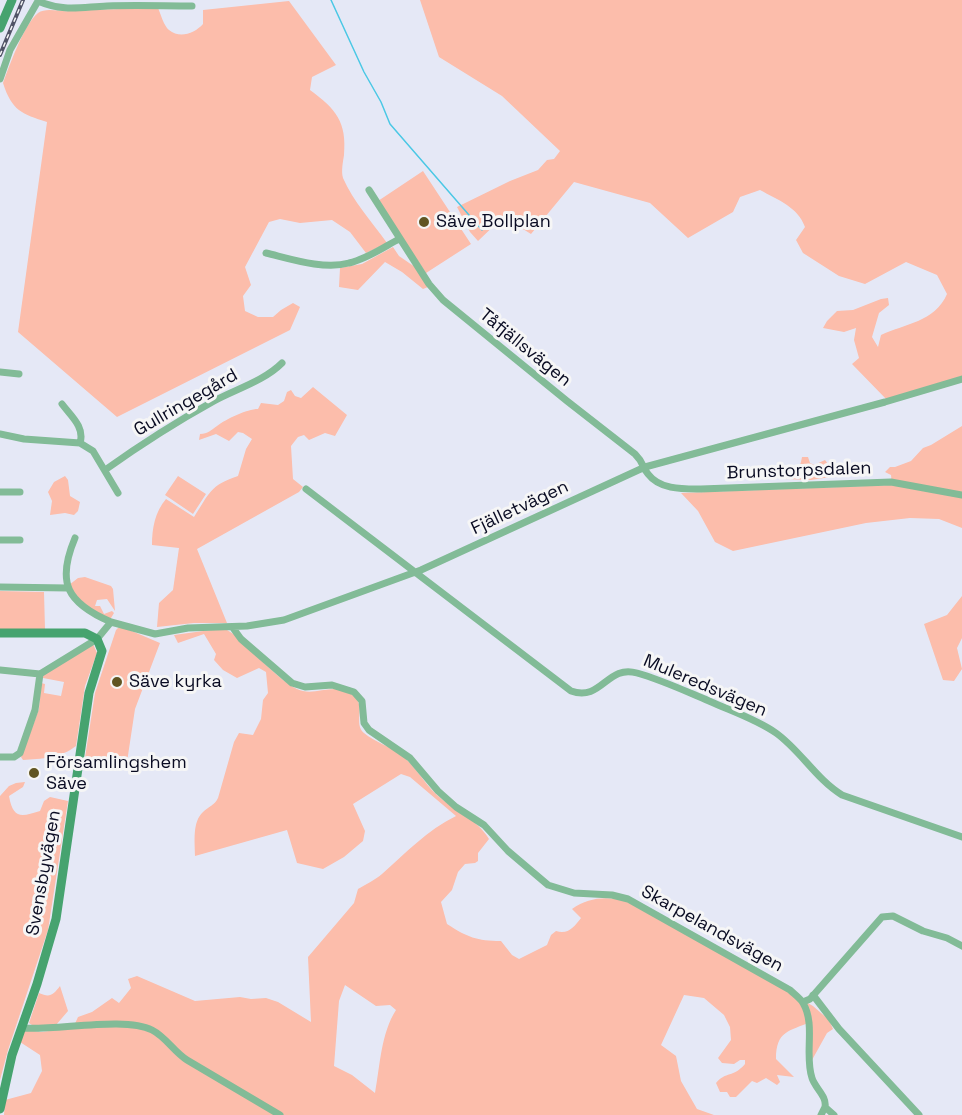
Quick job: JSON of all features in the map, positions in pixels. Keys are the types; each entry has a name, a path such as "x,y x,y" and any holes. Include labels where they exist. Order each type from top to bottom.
{"street":[{"path":"0,28 12,0"},
{"path":"0,79 10,50 38,1 53,7 70,9 106,6 192,6"},
{"name":"Tåfjällsvägen","path":"369,190 429,284 443,300 635,454 645,467"},
{"path":"266,253 325,264 345,264 357,261 399,239"},
{"name":"Gullringegård","path":"105,470 179,420 270,374 282,363"},
{"path":"0,372 20,374"},
{"name":"Fjälletvägen","path":"68,588 80,604 88,610 111,622 155,634 188,628 266,624 288,619 415,573 645,467 962,379"},
{"path":"62,404 80,429 82,435 80,443"},
{"path":"0,434 24,439 80,443 93,451 118,493"},
{"name":"Brunstorpsdalen","path":"645,467 647,473 657,481 668,487 679,489 891,482 962,495"},
{"path":"306,489 415,573"},
{"path":"0,492 20,492"},
{"path":"0,587 68,588 65,578 66,564 75,538"},
{"path":"0,540 20,540"},
{"name":"Muleredsvägen","path":"415,573 571,691 583,694 595,691 621,671 627,670 655,679 752,720 776,733 828,785 842,795 962,837"},
{"path":"0,670 40,674 97,639 111,622"},
{"name":"Skarpelandsvägen","path":"233,627 238,636 292,683 305,687 335,685 357,694 363,705 364,723 371,732 411,758 440,794 484,825 508,851 548,885 574,893 628,899 777,981 803,1002"},
{"path":"0,633 82,633 97,639"},
{"name":"Svensbyvägen","path":"0,1109 10,1064 56,919 89,693 102,651 97,639"},
{"path":"0,757 14,757 20,753 35,710 40,674"},
{"path":"821,1115 825,1107 825,1100 812,1080 809,1068 808,1018 803,1002 813,995 882,917 893,916 962,946"},
{"path":"813,995 839,1029 919,1115"},
{"path":"22,1028 50,1029 124,1024 148,1028 158,1033 187,1060 280,1115"},
{"path":"825,1107 834,1115"}],"shaded area":[{"path":"420,0 962,0 962,376 887,400 852,364 859,358 854,340 856,328 844,332 823,328 837,311 853,310 888,298 889,305 879,313 872,337 878,347 881,335 918,321 935,311 942,303 947,294 937,275 906,262 865,284 839,276 803,253 796,240 805,227 798,214 760,190 740,197 733,212 688,238 650,203 574,182 531,234 518,226 513,219 500,220 478,241 470,232 457,207 538,170 547,160 554,159 560,151 502,96 439,57"},
{"path":"289,1 336,65 312,77 310,90 338,117 344,134 343,178 357,203 387,243 366,253 350,232 332,220 300,223 280,219 269,222 245,267 251,285 243,296 245,311 258,317 273,317 293,303 300,307 290,330 117,417 18,332 47,122 24,114 10,100 3,83 13,57 27,26 38,13 45,10 158,8 167,28 173,33 182,34 192,32 203,24 203,10"},
{"name":"Säve Bollplan","path":"423,171 471,244 426,273 378,201"},
{"path":"393,247 399,256 415,267 428,287 423,289 385,262 358,290 339,287 340,268 362,264"},
{"path":"313,387 347,415 335,436 325,433 309,440 304,435 298,437 291,446 293,479 303,487 299,492 197,549 227,623 194,623 157,627 159,603 173,590 179,548 152,545 159,509 166,499 194,517 207,496 216,487 238,476 246,449 252,439 238,432 229,441 216,434 199,440 200,434 207,433 237,415 258,409 261,403 278,405 284,401 287,392 291,390 295,396 301,398"},
{"path":"962,426 962,528 939,519 910,518 866,523 733,551 715,542 698,511 681,493 892,485 891,475 885,472 890,467 911,461 923,448"},
{"path":"802,457 808,457 810,463 814,465 825,460 837,476 811,480 785,479 796,471"},
{"path":"65,476 68,480 70,496 80,502 78,511 74,515 65,513 50,515 52,501 48,492 54,482"},
{"path":"178,476 206,494 193,514 165,495"},
{"path":"85,577 111,586 113,589 115,611 107,599 97,600 95,606 100,606 104,614 112,611 114,613 111,618 92,611 69,585 78,578"},
{"path":"0,591 44,592 45,629 0,629"},
{"path":"962,596 962,638 957,648 962,669 954,681 943,680 924,624 947,615"},
{"path":"120,626 160,643 135,709 127,762 84,764 95,693 116,630"},
{"path":"218,629 227,630 282,679 297,689 311,692 332,689 347,691 357,700 360,710 359,725 364,733 400,754 437,795 472,820 484,832 489,839 478,853 478,861 465,864 458,872 452,890 441,902 447,924 479,939 501,941 512,955 519,959 547,945 551,935 556,931 564,932 573,927 581,918 572,909 579,905 601,898 632,903 813,1006 829,1020 833,1029 827,1033 812,1060 811,1022 785,1033 778,1043 776,1059 794,1077 777,1075 780,1082 777,1085 766,1078 757,1083 752,1081 736,1097 730,1097 727,1092 720,1092 716,1083 741,1068 745,1060 734,1064 722,1063 718,1058 731,1040 730,1027 724,1015 704,998 684,995 661,1045 676,1056 681,1081 697,1109 714,1115 4,1115 5,1100 31,1093 42,1071 40,1055 20,1042 25,1030 41,1032 73,1028 78,1017 92,1012 112,998 119,1003 131,988 128,979 137,976 195,1001 240,997 266,998 278,1002 311,1022 308,957 354,903 358,889 379,876 426,835 456,816 410,777 401,774 353,804 365,831 363,841 344,857 323,869 297,863 287,830 195,856 195,832 199,816 218,798 234,742 239,733 253,735 261,719 263,700 268,693 266,672 259,668 237,678 223,670 214,660 216,654 204,634 178,643 174,635","holes":["345,985 376,1006 390,1005 396,1010 384,1039 375,1093 352,1075 334,1066 339,1001"]},
{"path":"93,644 97,653 85,686 76,746 57,755 23,760 21,757 39,709 41,683 45,684 44,693 61,696 64,682 43,678 43,675"},
{"path":"25,782 23,787 9,796 13,809 19,814 40,811 44,801 50,797 68,801 48,930 0,1080 0,796 9,786"},
{"path":"60,986 68,1011 56,1025 29,1023 39,993 51,995"}],"waterway":[{"path":"331,0 390,124 482,230"}],"railway":[{"path":"0,55 23,0"}],"place":[{"name":"Säve Bollplan","path":"424,222"},
{"name":"Säve kyrka","path":"117,682"},
{"name":"Församlingshem Säve","path":"34,773"}]}
